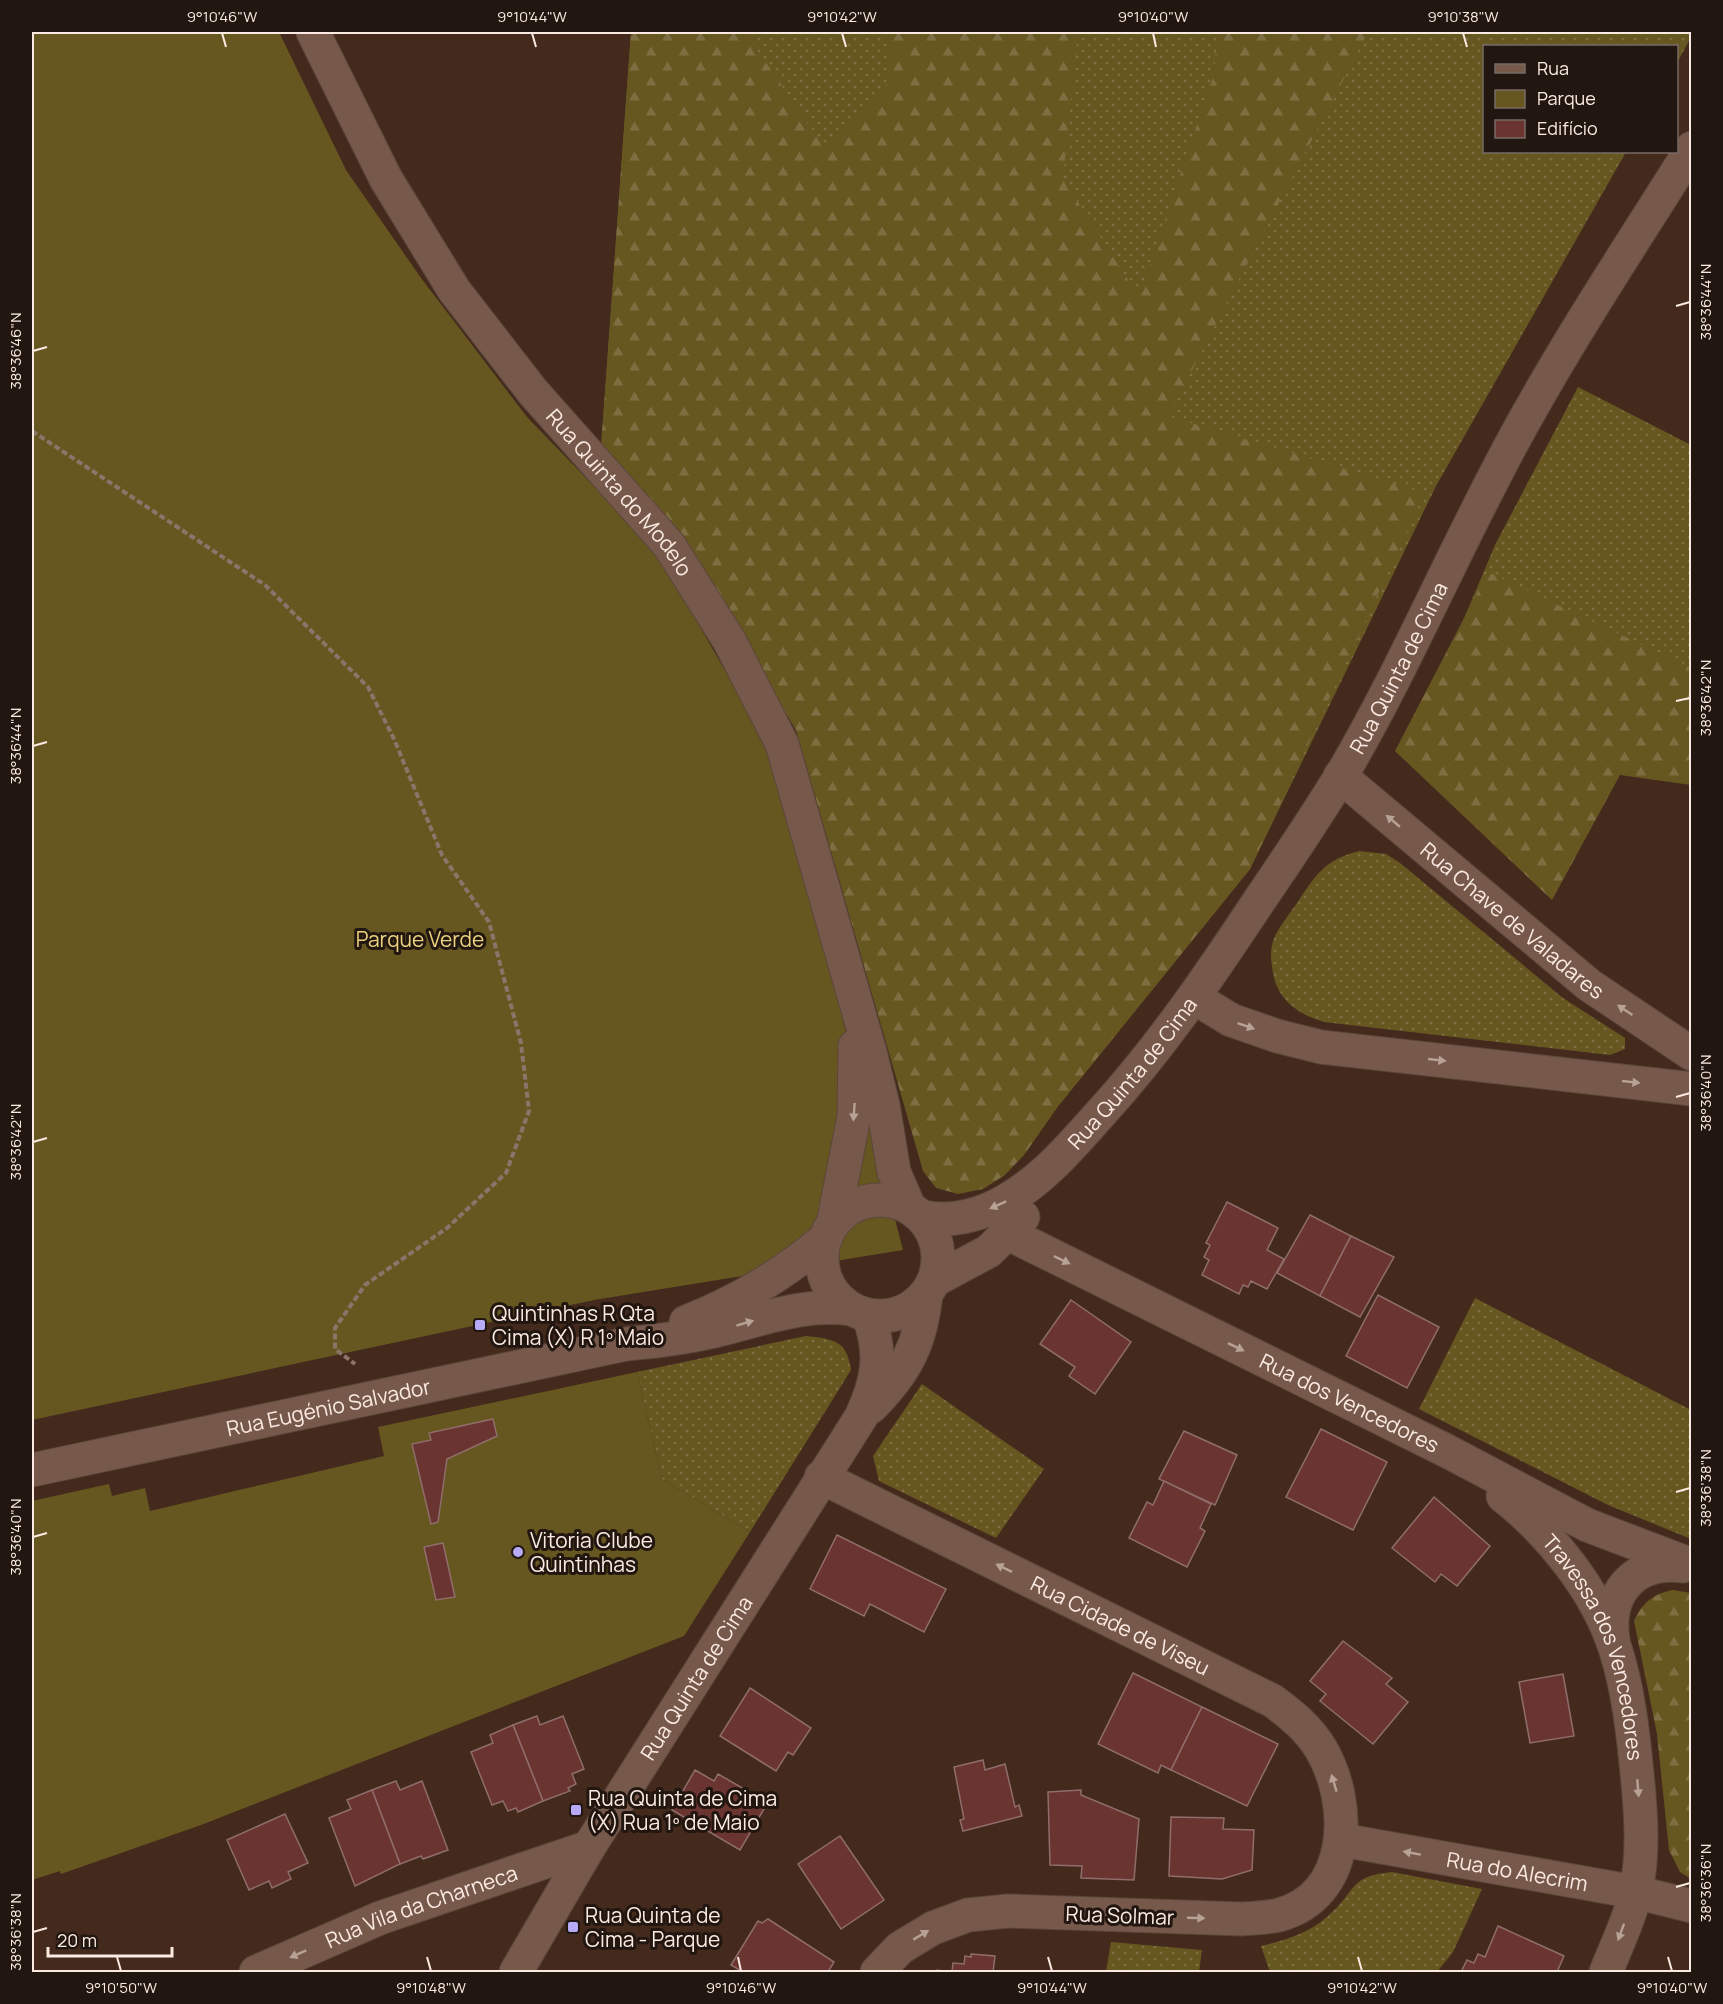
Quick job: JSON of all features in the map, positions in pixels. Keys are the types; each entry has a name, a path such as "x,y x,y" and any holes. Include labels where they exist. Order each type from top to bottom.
{"street":[{"name":"Rua Quinta do Modelo","path":"313,32 386,179 454,290 533,392 669,545 730,642 783,744 883,1105 894,1172 916,1212"},
{"name":"Rua Quinta de Cima","path":"916,1212 939,1220 959,1218 1003,1203 1034,1182 1061,1158 1142,1068 1195,998 1340,776 1395,677 1527,415 1692,148"},
{"name":"Rua Chave de Valadares","path":"1340,776 1589,986 1692,1054"},
{"name":"Rua Quinta do Modelo","path":"830,1231 854,1117 856,1062 851,990"},
{"path":"1195,998 1230,1020 1277,1036 1322,1047 1692,1089"},
{"name":"Rua Quinta de Cima","path":"861,1417 884,1393 916,1347 931,1287 989,1251 1009,1234 1047,1186 1061,1158"},
{"path":"876,1199 893,1200 916,1212 932,1230 938,1246 939,1263 931,1287 914,1305 884,1316 860,1312 839,1299 823,1270 822,1254 830,1231 845,1211 860,1203 876,1199"},
{"name":"Rua Eugénio Salvador","path":"626,1344 671,1328 733,1301 784,1270 830,1231"},
{"name":"Rua dos Vencedores","path":"1009,1234 1448,1451 1587,1525 1692,1566"},
{"name":"Rua Eugénio Salvador","path":"32,1470 626,1344 691,1336 804,1308 860,1312"},
{"name":"Rua Quinta de Cima","path":"516,1972 589,1847 861,1417 872,1394 878,1363 876,1333 860,1312"},
{"name":"Travessa dos Vencedores","path":"1448,1451 1517,1507 1548,1539 1600,1612 1615,1647 1627,1702 1639,1791 1641,1851 1635,1892 1606,1972"},
{"name":"Rua Cidade de Viseu","path":"822,1477 1273,1701 1300,1720 1321,1750 1334,1779 1341,1809 1342,1840"},
{"path":"1615,1647 1612,1608 1621,1590 1635,1575 1652,1568 1673,1565 1692,1566"},
{"name":"Rua do Alecrim","path":"1342,1840 1635,1892 1692,1906"},
{"name":"Rua Solmar","path":"877,1972 900,1948 933,1928 968,1915 1008,1911 1242,1919 1279,1915 1306,1901 1325,1882 1342,1840"},
{"name":"Rua Vila da Charneca","path":"256,1972 380,1918 589,1847"}],"path":[{"path":"32,431 266,585 368,687 394,739 442,855 489,922 521,1043 529,1111 506,1173 447,1228 365,1285 335,1328 335,1349 354,1361 366,1399"}],"green space":[{"name":"Parque Verde","path":"32,32 279,32 346,170 421,278 527,417 656,550 774,756 903,1250 594,1300 32,1420"},
{"path":"631,32 1691,32 1691,37 1678,61 1678,45 1483,45 1483,153 1625,153 1436,486 1250,869 1059,1105 919,1142 796,730 686,539 601,448"},
{"path":"631,32 745,32 824,147 886,91 888,32 1078,32 1063,179 1139,297 1214,75 1217,32 1368,32 1168,416 1425,493 1250,869 1059,1105 1024,1155 1005,1175 983,1189 958,1194 936,1188 923,1171 796,730 686,539 601,448"},
{"path":"1578,387 1691,445 1691,768 1428,704 1495,545"},
{"path":"1488,572 1691,668 1691,785 1620,775 1552,900 1395,751"},
{"path":"1359,851 1386,854 1400,863 1563,998 1625,1038 1625,1049 1610,1055 1324,1022 1296,1009 1288,1003 1277,987 1271,962 1274,938 1283,922 1322,870 1337,859"},
{"path":"1475,1298 1691,1410 1691,1539 1608,1505 1419,1409"},
{"path":"806,1336 824,1338 837,1343 846,1352 851,1370 750,1532 662,1479 637,1372"},
{"path":"637,1372 662,1479 750,1532 684,1636 201,1825 61,1874 60,1871 32,1880 32,1501 109,1484 112,1496 145,1488 150,1511 384,1456 378,1427"},
{"path":"922,1384 1044,1469 996,1538 879,1481 873,1456"},
{"path":"1673,1590 1691,1593 1691,1879 1680,1872 1669,1850 1657,1734 1634,1621 1649,1600"},
{"path":"1392,1872 1482,1889 1453,1952 1437,1972 1270,1972 1261,1946 1314,1927 1338,1906 1360,1881 1378,1874"},
{"path":"1111,1942 1202,1950 1199,1972 1106,1972"}],"building":[{"path":"1227,1202 1278,1228 1267,1250 1284,1259 1267,1289 1251,1281 1248,1287 1243,1285 1239,1294 1202,1275 1209,1260 1204,1257 1210,1245 1206,1243"},
{"path":"1310,1215 1351,1236 1320,1296 1277,1273"},
{"path":"1351,1236 1394,1257 1360,1317 1320,1296"},
{"path":"1378,1295 1439,1327 1407,1388 1346,1356"},
{"path":"1071,1300 1131,1342 1095,1394 1069,1376 1075,1367 1040,1344"},
{"path":"493,1419 497,1436 447,1459 438,1522 431,1524 412,1444 431,1440 429,1433"},
{"path":"1321,1429 1387,1462 1353,1530 1286,1497"},
{"path":"1184,1431 1237,1455 1215,1505 1159,1479"},
{"path":"1164,1481 1211,1504 1200,1528 1205,1531 1187,1567 1129,1538 1147,1502 1153,1505"},
{"path":"1434,1497 1490,1546 1457,1586 1441,1574 1435,1582 1392,1548"},
{"path":"837,1535 946,1589 924,1632 870,1604 864,1616 810,1589"},
{"path":"443,1543 455,1597 436,1600 424,1547"},
{"path":"1343,1641 1392,1678 1386,1684 1408,1702 1373,1744 1320,1701 1326,1694 1310,1681"},
{"path":"1133,1673 1202,1707 1171,1770 1161,1765 1158,1773 1098,1744"},
{"path":"1563,1674 1574,1736 1530,1743 1519,1682"},
{"path":"750,1688 811,1728 793,1755 788,1752 776,1771 720,1736"},
{"path":"1202,1707 1278,1744 1247,1806 1171,1770"},
{"path":"537,1716 540,1725 563,1716 584,1769 572,1774 576,1784 568,1788 570,1791 543,1801 513,1725"},
{"path":"513,1725 543,1801 518,1812 516,1808 508,1811 503,1801 492,1805 471,1752 493,1743 490,1735"},
{"path":"983,1760 985,1770 1005,1764 1015,1807 1019,1805 1022,1816 963,1831 960,1820 964,1819 954,1767"},
{"path":"695,1770 714,1781 718,1774 746,1790 742,1797 764,1809 740,1850 672,1810"},
{"path":"396,1781 400,1790 422,1781 448,1850 400,1864 372,1790"},
{"path":"372,1790 400,1864 355,1886 329,1818 351,1809 347,1800"},
{"path":"1081,1790 1081,1795 1139,1819 1134,1880 1081,1878 1082,1866 1050,1865 1048,1792"},
{"path":"285,1814 308,1863 288,1872 291,1879 272,1888 269,1881 249,1890 227,1840"},
{"path":"1171,1817 1224,1818 1223,1829 1254,1830 1252,1870 1222,1879 1169,1876"},
{"path":"840,1836 884,1900 841,1929 798,1864"},
{"path":"768,1919 834,1962 828,1972 743,1972 731,1965 758,1921 762,1923"},
{"path":"1498,1926 1564,1956 1557,1972 1461,1972 1467,1960 1474,1963 1478,1954 1485,1957"},
{"path":"971,1954 995,1956 993,1972 952,1972 953,1963 964,1964 965,1956 971,1957"}],"place":[{"name":"Quintinhas R Qta Cima (X) R 1º Maio","path":"480,1325"},
{"name":"Vitoria Clube Quintinhas","path":"518,1552"},
{"name":"Rua Quinta de Cima (X) Rua 1º de Maio","path":"576,1810"},
{"name":"Rua Quinta de Cima - Parque","path":"573,1927"}]}
